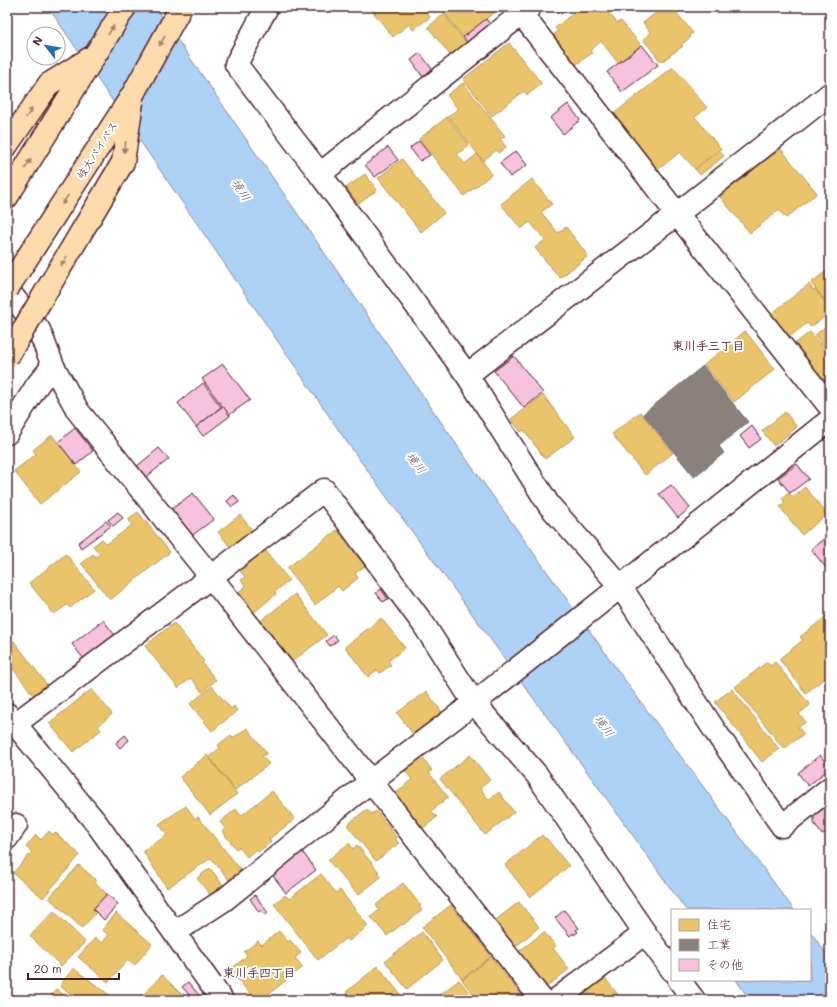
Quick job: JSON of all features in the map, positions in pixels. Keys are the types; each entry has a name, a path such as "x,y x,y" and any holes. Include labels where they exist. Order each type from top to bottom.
{"highway":[{"path":"7,197 125,7"},
{"name":"岐大バイパス","path":"7,289 133,94 181,7"},
{"path":"7,146 49,84 96,54"},
{"path":"7,357 123,162 133,94"}],"street":[{"path":"267,7 236,64 320,174 467,375 549,505 621,587 714,732 782,826 830,788"},
{"path":"320,174 522,9 677,214 830,407"},
{"path":"467,375 677,214 830,94"},
{"path":"7,289 39,330 53,366 78,411 211,577 542,1000"},
{"path":"7,432 38,384 53,366"},
{"path":"175,932 224,900 371,781 621,587 830,420"},
{"path":"222,1000 97,824 11,719 211,577 324,490 424,625 481,697 671,969"},
{"path":"556,1000 645,933"},
{"path":"680,981 694,1000"}],"water":[{"name":"境川","path":"48,7 155,7 472,467 629,686 793,909 685,909 349,445 66,33 66,26 61,26"},
{"path":"811,932 830,959 830,1000 750,1000 737,981 811,981"}],"building: 住宅":[{"path":"369,7 433,7 426,12 430,17 413,30 409,24 393,37"},
{"path":"440,7 491,7 495,12 463,37"},
{"path":"581,7 604,7 617,23 621,21 641,45 618,63 601,41 590,51 592,53 574,66 551,37 558,31 555,28"},
{"path":"663,7 672,7 693,33 689,36 691,37 681,45 683,46 661,62 643,39 651,33 643,23"},
{"path":"444,14 466,43 450,55 428,27"},
{"path":"509,43 542,84 527,95 524,91 492,116 463,79"},
{"path":"673,67 707,108 695,117 721,149 695,169 680,152 656,171 611,116"},
{"path":"463,83 505,136 500,139 506,147 498,153 496,150 483,161 448,116 458,109 447,95"},
{"path":"447,117 469,145 457,154 465,164 477,154 492,174 464,196 419,139"},
{"path":"780,148 817,193 786,218 779,210 750,233 720,197"},
{"path":"719,150 724,156 700,175 695,169"},
{"path":"402,159 444,213 421,232 378,178"},
{"path":"365,174 377,190 358,204 346,188"},
{"path":"532,179 552,204 541,212 558,233 566,227 588,256 560,278 535,248 545,240 530,222 521,229 501,204"},
{"path":"830,268 830,307 811,283"},
{"path":"809,284 813,290 815,289 828,306 824,309 828,314 811,327 807,323 788,338 770,315"},
{"path":"830,323 830,355 815,335"},
{"path":"745,331 775,369 734,402 704,365"},
{"path":"810,332 830,357 830,378 822,384 792,346"},
{"path":"543,395 575,437 545,459 524,430 521,432 511,419"},
{"path":"640,412 673,453 645,475 612,434"},
{"path":"785,412 797,427 774,446 762,431"},
{"path":"52,435 81,472 40,504 14,471 36,454 33,450"},
{"path":"805,487 827,514 802,535 780,507 785,503 782,498 789,493 793,497"},
{"path":"138,512 170,552 110,600 81,563 93,554 96,557 100,554 93,546 102,539 107,544 132,525 128,519"},
{"path":"240,515 253,531 231,548 218,532"},
{"path":"337,530 365,566 355,573 358,578 342,591 338,586 315,605 287,568"},
{"path":"265,550 289,580 275,592 276,594 252,614 236,594 246,586 241,580 245,577 240,571"},
{"path":"66,554 94,589 70,608 67,605 54,614 29,583"},
{"path":"295,594 327,635 290,663 259,622"},
{"path":"829,614 830,674 806,693 779,659 803,640 800,637"},
{"path":"381,618 405,648 388,661 391,665 380,673 377,670 368,677 345,647"},
{"path":"174,623 204,661 202,663 216,680 202,692 191,678 178,688 145,646"},
{"path":"14,641 48,686 34,696 7,661 7,646"},
{"path":"767,662 770,666 775,662 810,705 799,714 806,722 798,727 804,734 784,749 735,687"},
{"path":"212,686 231,709 234,706 237,711 212,731 190,704"},
{"path":"92,689 112,714 98,726 101,730 73,752 49,723"},
{"path":"732,689 779,749 762,762 715,702"},
{"path":"426,691 442,712 413,734 397,713"},
{"path":"247,728 267,753 262,756 269,764 235,790 209,757 220,748 218,745 231,735 233,738"},
{"path":"207,755 237,794 210,815 180,777"},
{"path":"470,755 490,780 480,788 489,800 499,792 514,812 485,835 440,779"},
{"path":"422,757 432,770 429,773 448,797 431,811 437,817 421,830 393,796 412,779 405,771"},
{"path":"272,791 295,819 269,839 271,842 258,852 256,849 247,857 239,847 236,849 222,831 225,828 220,822 236,809 241,816"},
{"path":"186,806 195,819 198,817 241,870 229,880 211,858 167,888 143,851 167,835 159,824"},
{"path":"367,809 371,814 376,811 397,838 396,840 399,843 376,861 347,825"},
{"path":"49,831 53,835 55,832 80,855 43,898 13,873 32,852 26,847 36,835 41,840"},
{"path":"542,835 569,866 530,897 505,865"},
{"path":"349,843 353,849 357,845 379,872 378,873 381,877 358,895 328,860"},
{"path":"79,865 97,881 95,883 107,894 93,909 96,913 82,928 49,898"},
{"path":"210,868 223,885 210,895 197,878"},
{"path":"321,874 336,893 340,890 368,926 349,941 346,938 318,960 274,904 285,895 289,899"},
{"path":"403,883 421,906 419,907 422,910 387,936 371,917 379,910 376,905"},
{"path":"519,902 539,927 514,948 493,922"},
{"path":"451,905 491,956 462,979 422,927"},
{"path":"54,911 85,942 61,966 30,936"},
{"path":"116,913 152,944 134,966 128,960 108,982 78,957 95,938 102,943 109,935 102,930"},
{"path":"279,931 288,942 290,940 301,953 295,958 303,967 261,1000 255,1000 230,970 247,956 244,952 258,941 262,945"},
{"path":"422,932 443,960 407,989 385,961"},
{"path":"544,932 556,946 553,948 569,969 545,988 517,953"},
{"path":"491,957 522,996 517,1000 478,1000 462,980"},
{"path":"378,966 400,994 392,1000 352,1000 346,992"},
{"path":"73,968 112,997 110,1000 78,1000 60,986"},
{"path":"162,975 187,1000 138,1000"},
{"path":"604,977 619,996 614,1000 580,1000 578,998"},
{"path":"459,980 475,1000 433,1000"},
{"path":"56,989 71,1000 48,1000"}],"building: 工業":[{"path":"703,366 748,422 719,446 724,453 694,477 643,414"}],"building: その他":[{"path":"570,7 561,14 556,8"},
{"path":"486,19 490,24 467,42 463,37"},
{"path":"642,45 658,65 622,92 607,72"},
{"path":"420,53 432,69 423,77 411,60"},
{"path":"568,104 580,120 563,134 550,118"},
{"path":"419,141 430,155 420,161 410,148"},
{"path":"388,147 398,160 375,177 365,165"},
{"path":"516,151 527,165 510,177 500,163"},
{"path":"514,356 543,393 524,408 494,371"},
{"path":"223,364 250,400 229,415 202,379"},
{"path":"203,383 221,407 196,427 178,403"},
{"path":"223,406 230,416 203,436 196,427"},
{"path":"752,426 761,439 749,448 740,436"},
{"path":"75,428 93,451 76,465 58,442"},
{"path":"159,448 169,459 145,478 136,467"},
{"path":"797,464 809,479 790,493 778,478"},
{"path":"671,485 690,508 678,518 659,494"},
{"path":"193,493 214,519 190,537 169,511"},
{"path":"234,495 239,502 232,507 227,501"},
{"path":"118,512 123,518 113,526 108,520"},
{"path":"106,521 111,526 81,548 78,543"},
{"path":"830,534 830,573 811,549"},
{"path":"381,589 388,599 383,602 376,593"},
{"path":"103,620 118,639 87,663 72,644"},
{"path":"334,635 338,640 330,646 326,641"},
{"path":"125,735 129,740 120,748 116,743"},
{"path":"820,755 830,768 808,786 798,773"},
{"path":"830,803 830,829 822,835 814,823 814,815"},
{"path":"301,850 316,870 286,893 271,873"},
{"path":"107,894 118,904 104,920 93,909"},
{"path":"255,895 268,913 265,915 261,910 259,912 250,899"},
{"path":"564,910 579,928 576,930 578,932 574,935 573,933 570,936 555,918"},
{"path":"188,982 199,995 194,1000 182,987"}],"district":[{"name":"東川手三丁目","path":"708,346"},
{"name":"東川手四丁目","path":"259,973"}]}
